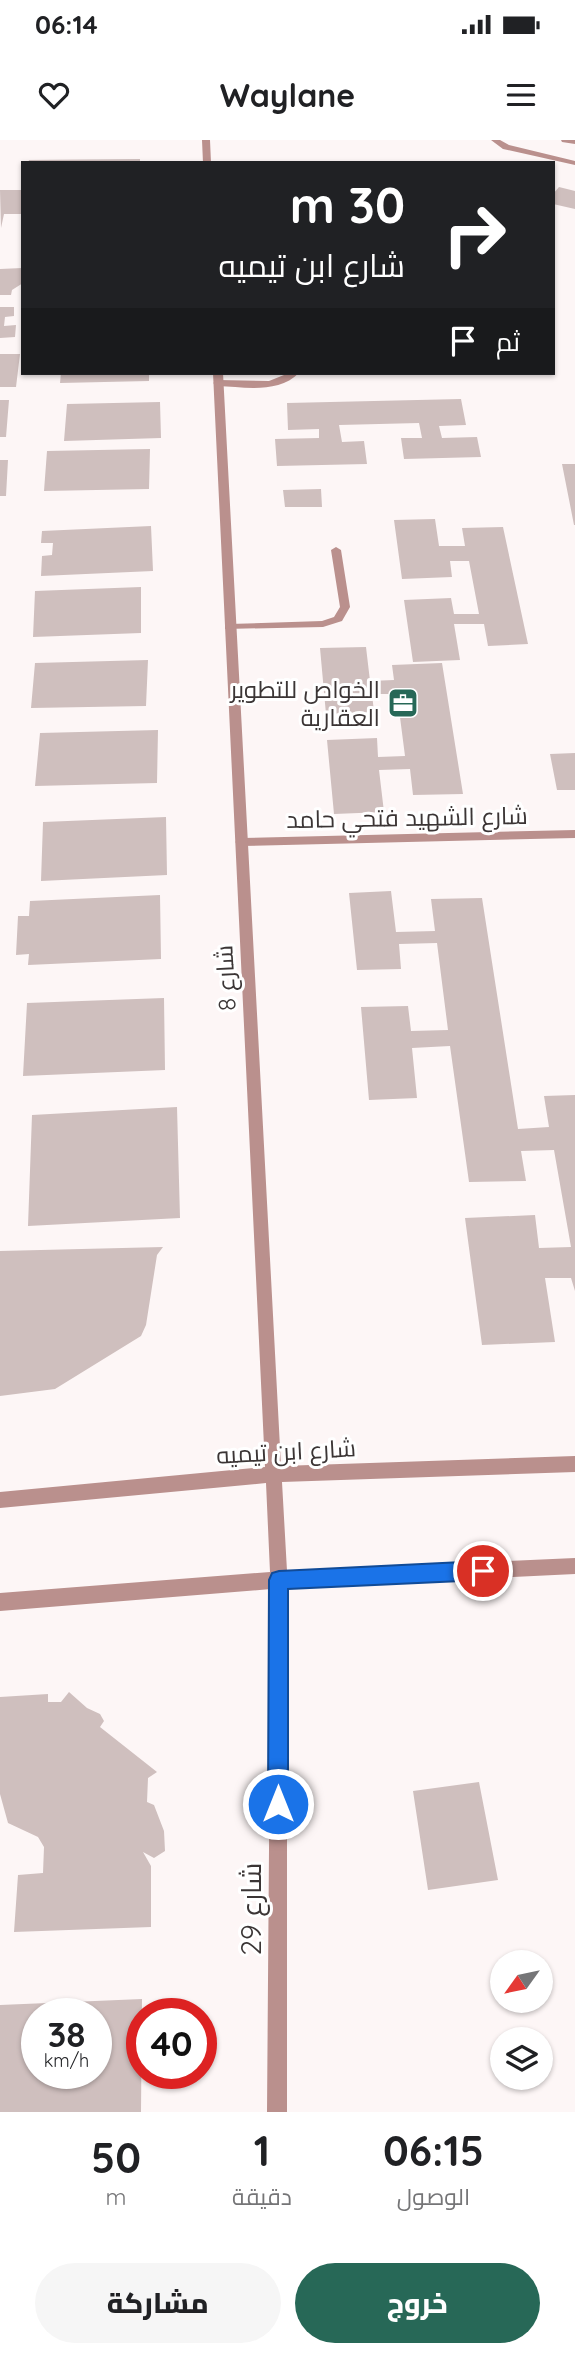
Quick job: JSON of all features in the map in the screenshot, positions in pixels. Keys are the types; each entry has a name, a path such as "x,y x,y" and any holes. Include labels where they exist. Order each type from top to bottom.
{"street":[{"path":"206,140 207,161"},
{"path":"495,140 506,147 575,163"},
{"path":"565,140 575,142"},
{"path":"218,378 275,383 292,375"},
{"name":"شارع 8","path":"218,378 279,1580"},
{"path":"229,627 323,624 338,619 345,607 336,550"},
{"name":"شارع الشهيد فتحي حامد","path":"241,842 575,834"},
{"name":"شارع ابن تيميه","path":"0,1500 275,1474 575,1464"},
{"path":"0,1602 279,1580 575,1566"},
{"name":"شارع 29","path":"277,2112 279,1580"}],"building":[{"path":"140,159 140,161 29,161"},
{"path":"559,187 575,191 575,209 555,204 555,192"},
{"path":"0,190 21,190 21,214 4,214 1,228"},
{"path":"21,268 21,284 12,290 11,295 0,295 0,269"},
{"path":"0,307 14,307 14,316 5,317 4,326 16,325 15,337 0,338"},
{"path":"0,354 20,354 16,387 0,387"},
{"path":"61,375 149,375 149,381 60,383"},
{"path":"461,399 466,425 439,426 442,438 477,437 481,457 404,459 401,438 422,438 419,423 339,425 342,442 364,441 367,464 277,466 275,439 319,438 319,429 288,430 287,403"},
{"path":"0,400 9,400 6,437 0,437"},
{"path":"160,402 161,438 64,441 67,404"},
{"path":"150,449 149,489 44,491 47,451"},
{"path":"0,460 8,460 6,496 0,496"},
{"path":"562,464 575,464 575,525 574,525"},
{"path":"321,489 322,507 285,507 283,490"},
{"path":"435,519 439,546 465,546 462,528 503,527 528,644 488,646 484,624 454,624 460,660 413,662 404,600 451,598 454,614 479,614 469,561 450,561 452,577 402,579 394,520"},
{"path":"151,526 153,571 41,576 42,556 52,555 53,543 41,543 42,531"},
{"path":"141,587 141,633 33,637 35,591"},
{"path":"366,647 370,681 394,680 392,665 442,663 463,794 413,795 410,769 379,770 384,812 334,814 327,740 377,738 378,757 405,756 397,694 372,694 374,712 326,714 320,648"},
{"path":"148,660 146,706 31,708 35,663"},
{"path":"158,730 157,783 35,786 40,733"},
{"path":"575,753 575,790 557,790 550,754"},
{"path":"166,817 167,875 41,881 43,822"},
{"path":"391,891 396,932 435,931 431,899 482,898 518,1129 549,1127 544,1096 575,1095 575,1291 571,1278 545,1278 555,1342 482,1345 465,1218 535,1215 539,1248 571,1247 554,1150 521,1151 526,1181 469,1182 450,1046 412,1048 417,1098 369,1100 361,1007 408,1006 411,1031 448,1030 437,943 399,944 401,969 357,970 349,893"},
{"path":"160,895 161,959 28,965 29,954 16,955 18,916 29,916 30,901"},
{"path":"164,998 165,1070 23,1076 27,1003"},
{"path":"177,1107 180,1218 28,1226 32,1115"},
{"path":"163,1247 157,1255 146,1325 141,1336 55,1389 0,1396 0,1251"},
{"path":"69,1692 87,1708 100,1714 104,1721 100,1727 157,1772 148,1778 147,1802 154,1805 164,1831 165,1851 154,1858 143,1852 151,1866 151,1927 14,1932 18,1875 43,1873 44,1847 38,1837 8,1823 0,1794 0,1697 48,1694 48,1702 61,1702"},
{"path":"479,1782 498,1880 428,1890 413,1791"},
{"path":"112,2000 126,2000 126,2089 141,2089 141,2112 0,2112 0,2005 21,2004 21,2089 112,2089"}],"place":[{"name":"الخواص للتطوير العقارية","path":"403,703"}],"route":[{"path":"278,1804 279,1580 483,1571"}]}
